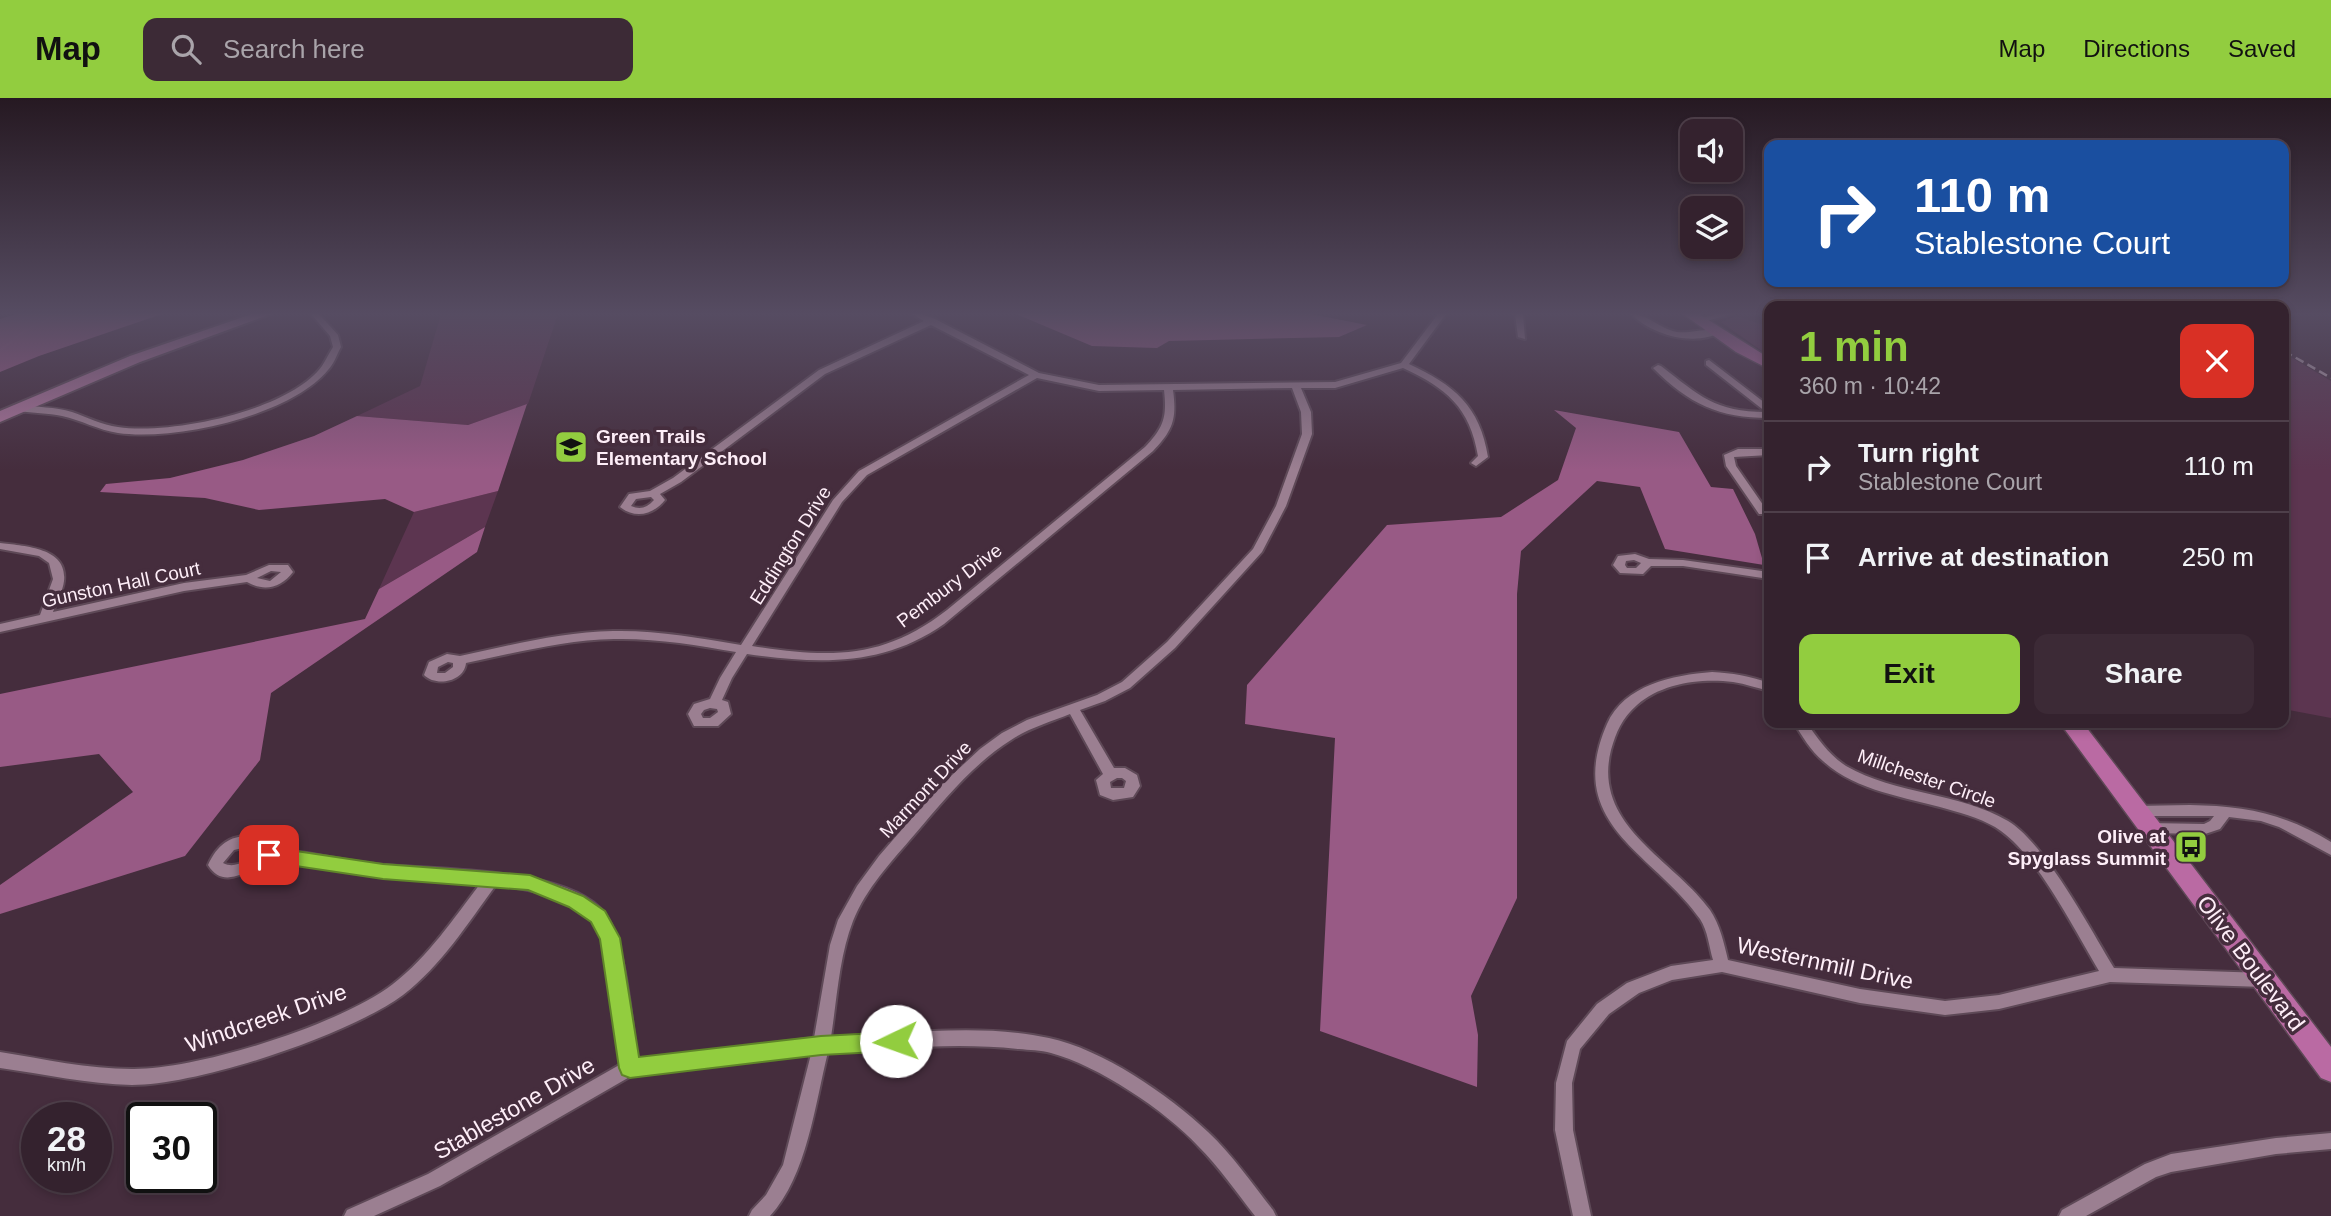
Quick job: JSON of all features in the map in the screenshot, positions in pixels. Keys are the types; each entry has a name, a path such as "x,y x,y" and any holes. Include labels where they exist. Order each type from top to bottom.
{"main road":[{"path":"0,417 119,366"},
{"name":"Olive Boulevard","path":"2075,728 2331,1069"}],"street":[{"path":"19,408 63,413 117,430 151,432 216,423 251,413 313,382 329,366"},
{"path":"653,494 677,480 822,372 835,366"},
{"path":"1021,366 1036,374 1086,387 1168,388 1335,385 1400,366"},
{"path":"1406,366 1448,387 1464,406 1482,444 1483,457 1476,463"},
{"path":"1713,366 1764,408"},
{"path":"1658,368 1717,411 1740,415 1764,413"},
{"name":"Eddington Drive","path":"715,702 726,678 747,649 838,500 863,473 1036,374"},
{"path":"63,413 56,403 58,394 66,387"},
{"name":"Marmont Drive","path":"758,1216 772,1201 791,1168 821,1045 836,958 846,920 862,890 884,860 962,772 985,752 1007,736 1072,707 1101,698 1126,685 1149,667 1258,550 1281,506 1307,434 1307,412 1296,387"},
{"name":"Pembury Drive","path":"460,660 566,638 605,635 640,635 747,649 839,657 890,647 921,633 958,606 1149,449 1168,427 1171,414 1168,388"},
{"path":"1763,512 1731,466 1729,455 1738,452 1764,452"},
{"path":"0,546 42,553 54,561 59,579 45,618"},
{"path":"1648,562 1683,563 1764,575"},
{"name":"Gunston Hall Court","path":"0,628 184,587 249,578"},
{"path":"1722,965 1706,916 1631,841 1610,807 1602,782 1604,752 1620,713 1637,699 1695,676 1728,675 1764,686"},
{"path":"1072,707 1110,774"},
{"name":"Millchester Circle","path":"1804,728 1826,759 1850,774 1969,810 2008,828 2034,858 2110,975"},
{"path":"2143,820 2205,828 2215,825 2225,812"},
{"path":"2143,820 2225,812 2271,817 2314,835 2331,849"},
{"path":"269,855 383,871 530,883 576,902 598,916 610,938 630,1068"},
{"name":"Windcreek Drive","path":"0,1060 121,1076 154,1076 236,1056 331,1025 396,992 429,962 492,879"},
{"name":"Westernmill Drive","path":"1583,1216 1564,1130 1564,1083 1573,1046 1603,1009 1633,988 1671,973 1722,965 1860,996 1945,1008 1999,1002 2110,975 2264,980"},
{"name":"Stablestone Drive","path":"353,1216 434,1180 630,1068 821,1045 994,1039 1049,1045 1077,1054 1142,1089 1205,1139 1267,1216"},
{"path":"2068,1216 2151,1170 2171,1163 2276,1146 2331,1141"}],"shaded area":[{"path":"0,366 14,366 0,372"},
{"path":"426,366 541,366 528,404 468,425 357,416 420,386"},
{"path":"2289,366 2306,366 2331,381 2331,718 2289,710"},
{"path":"527,404 498,491 414,512 385,499 259,510 205,498 100,492 106,484 170,478 243,460 314,436 357,416 468,425"},
{"path":"1554,410 1679,432 1711,487 1733,489 1755,534 1764,565 1665,549 1640,487 1597,481 1521,551 1517,594 1517,898 1471,996 1478,1035 1477,1087 1320,1031 1335,738 1245,724 1247,685 1387,525 1501,517 1558,480 1576,428"},
{"path":"498,491 485,527 379,589 414,512"},
{"path":"485,527 477,552 271,693 260,760 185,856 0,914 0,885 133,792 99,754 0,767 0,694 365,619 379,589"}],"railway":[{"path":"2310,366 2331,378"}],"place":[{"name":"Green Trails Elementary School","path":"571,447"},
{"name":"Olive at Spyglass Summit","path":"2191,847"}],"route":[{"path":"269,855 383,871 530,883 576,902 598,916 610,938 630,1068 821,1045 896,1041"}]}
